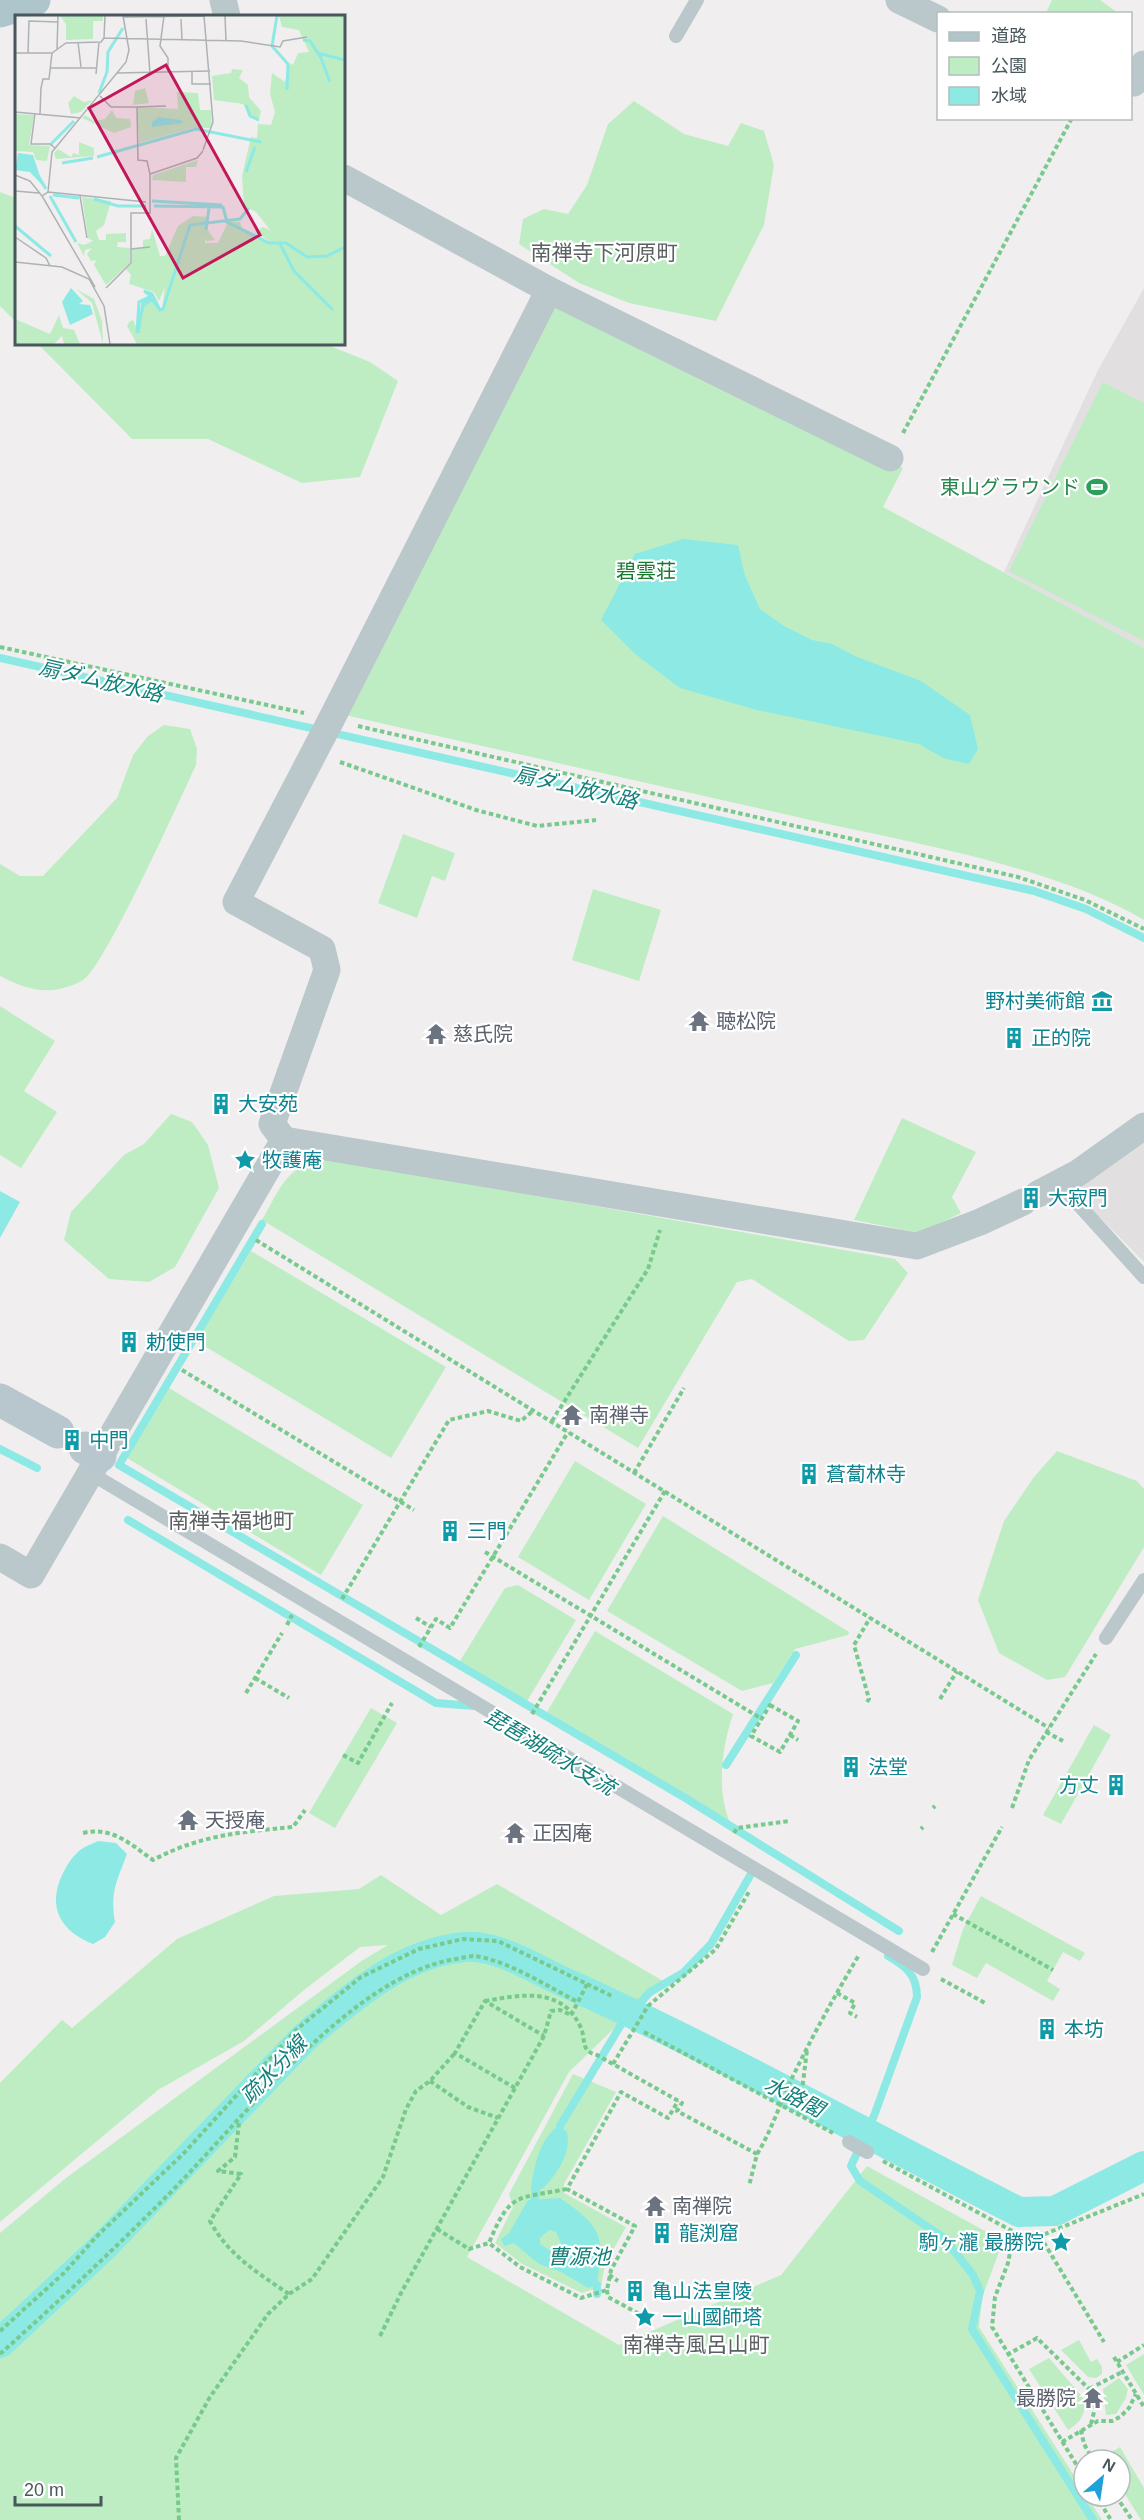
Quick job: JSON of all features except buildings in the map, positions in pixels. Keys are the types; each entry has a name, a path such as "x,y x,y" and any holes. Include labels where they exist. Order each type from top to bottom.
{"main road":[{"path":"0,11 34,0"}],"street":[{"path":"223,0 227,15"},
{"path":"901,0 937,18"},
{"path":"345,179 549,290 890,458"},
{"path":"549,290 324,734 236,902 322,949 327,970 272,1124 284,1140 917,1246 980,1222 1040,1193 1144,1126"},
{"path":"0,1557 31,1575 83,1452 158,1355 284,1140"},
{"path":"0,1400 83,1452"}],"lane":[{"path":"676,36 697,0"},
{"path":"1040,1193 1144,1277"},
{"path":"83,1452 332,1617 922,1969"},
{"path":"1106,1638 1144,1580"},
{"path":"849,2142 867,2152"}],"path":[{"path":"890,458 1071,120"},
{"path":"0,647 278,706 324,734 476,810 537,826 596,820"},
{"path":"324,734 469,754 797,825 1018,877 1085,900 1144,928"},
{"path":"233,1225 948,1665 1023,1712 1063,1741"},
{"path":"552,1422 648,1269 660,1230"},
{"path":"158,1355 414,1510"},
{"path":"634,1473 684,1388"},
{"path":"332,1617 448,1420 488,1411 521,1421 534,1410"},
{"path":"409,1663 436,1619 450,1628 568,1432"},
{"path":"523,1730 665,1491"},
{"path":"485,1552 762,1719"},
{"path":"416,1618 431,1627"},
{"path":"867,1702 869,1699 854,1645 870,1618"},
{"path":"246,1693 282,1633"},
{"path":"1012,1808 1029,1760 1106,1638"},
{"path":"940,1699 957,1671"},
{"path":"255,1678 290,1698"},
{"path":"344,1755 358,1763 392,1703"},
{"path":"770,1705 798,1721 780,1752 751,1736 762,1719 770,1705"},
{"path":"790,1735 798,1740"},
{"path":"83,1833 95,1830 110,1832 153,1860 192,1842 214,1835 293,1827 305,1810"},
{"path":"737,1828 790,1821"},
{"path":"987,2004 922,1969 1002,1827"},
{"path":"613,2064 648,2006 716,1949 756,1880"},
{"path":"952,1914 1053,1970"},
{"path":"0,2331 64,2273 96,2237 183,2153 297,2029 361,1977 419,1948 463,1940 498,1941 586,1986 612,1996"},
{"path":"748,2186 757,2154 768,2135 779,2104 808,2044 860,1954"},
{"path":"0,2354 96,2266 239,2122 284,2072 344,2018 386,1986 436,1962 474,1956 510,1968 579,2000"},
{"path":"571,2015 586,1986"},
{"path":"179,2520 176,2458 210,2397 268,2314 289,2294 312,2279 383,2177 406,2109 416,2091 430,2081 455,2053 485,2001 529,1993 559,2002 580,2025 584,2047 589,2053 682,2103 677,2111 757,2154"},
{"path":"837,1993 855,2002 850,2013 857,2017"},
{"path":"485,2001 544,2036"},
{"path":"380,2336 544,2036 551,2012 560,2010 571,2015"},
{"path":"644,2032 849,2142"},
{"path":"799,2115 808,2044"},
{"path":"455,2053 515,2088"},
{"path":"430,2081 468,2107 498,2118"},
{"path":"567,2189 621,2092 668,2118 678,2101"},
{"path":"239,2122 235,2157 218,2171 241,2174 210,2221 220,2239 244,2264 289,2294"},
{"path":"867,2152 1014,2232 1040,2236 1144,2194"},
{"path":"437,2229 469,2248 489,2243 510,2203 528,2195 567,2189 635,2226 609,2275 607,2290 608,2296 643,2316"},
{"path":"1014,2232 1008,2263 995,2297 992,2327 1072,2458"},
{"path":"1040,2236 1104,2342"},
{"path":"489,2243 520,2267 581,2298 607,2290"},
{"path":"609,2275 618,2281"},
{"path":"1007,2355 1037,2338 1089,2389 1095,2408 1090,2424"},
{"path":"1117,2362 1144,2346"},
{"path":"1114,2357 1144,2407"},
{"path":"1089,2389 1122,2372"},
{"path":"1062,2442 1090,2424 1120,2416 1129,2408 1136,2394"},
{"path":"1081,2430 1086,2448"}],"shaded area":[{"name":"東山グラウンド","path":"1144,288 1144,648 1004,572 1097,372"},
{"path":"1144,1140 1144,1262 1072,1189"}],"green space":[{"path":"1052,0 1100,0 1117,12 1046,12"},
{"path":"634,101 684,134 728,146 741,123 764,131 774,165 764,225 716,321 629,303 579,283 519,244 523,219 544,209 568,214 587,185 608,124"},
{"path":"0,192 15,198 15,321 0,306"},
{"name":"碧雲荘","path":"551,294 903,468 883,507 1144,648 1144,920 1070,886 986,860 345,715"},
{"path":"39,345 328,345 370,362 398,381 360,477 302,483 208,439 132,439"},
{"name":"東山グラウンド","path":"1103,382 1144,403 1144,641 1009,571"},
{"path":"164,725 190,729 197,749 196,765 124,916 93,969 83,980 61,989 51,990 31,988 0,976 0,864 20,876 43,876 117,798 133,755 148,736"},
{"path":"403,834 455,853 445,881 432,876 417,918 378,903"},
{"path":"593,889 661,910 639,981 572,960"},
{"path":"0,1006 55,1041 24,1091 57,1112 21,1168 0,1155"},
{"path":"171,1114 192,1122 208,1145 219,1188 175,1267 149,1282 109,1279 64,1240 71,1212 124,1155 144,1144"},
{"path":"902,1118 976,1152 952,1197 961,1213 920,1233 854,1220"},
{"path":"327,1159 895,1259 908,1273 864,1340 849,1341 752,1279 737,1282 638,1448 262,1220 280,1188 293,1172 302,1166"},
{"path":"251,1251 446,1367 391,1458 196,1341"},
{"path":"169,1388 363,1505 321,1575 127,1458"},
{"path":"1057,1451 1137,1481 1144,1489 1144,1547 1065,1677 1047,1680 999,1653 978,1600 1004,1521 1034,1477"},
{"path":"575,1461 646,1504 589,1600 518,1557"},
{"path":"663,1516 849,1632 848,1635 795,1649 773,1683 742,1691 607,1611"},
{"path":"518,1585 576,1620 527,1701 460,1661 505,1588"},
{"path":"595,1631 733,1714 722,1768 723,1796 730,1823 547,1712"},
{"path":"371,1708 397,1723 335,1828 309,1813"},
{"path":"1094,1725 1111,1735 1061,1824 1043,1815"},
{"path":"381,1875 441,1915 497,1884 663,1981 569,2072 467,2257 619,2345 781,2275 867,2166 1003,2241 982,2298 979,2327 1072,2472 1072,2508 1094,2508 1102,2520 0,2520 0,2233 66,2178 363,1960 388,1945 360,1947 304,1990 244,2041 158,2090 0,2222 0,2083 62,2020 72,2028 177,1939 274,1896 359,1889"},
{"path":"981,1896 1085,1953 1080,1961 1063,1952 1047,1981 1060,1989 1053,2001 986,1963 977,1978 952,1965 963,1929"},
{"path":"573,2074 616,2092 564,2184 564,2193 626,2227 605,2264 601,2287 582,2293 522,2264 495,2243 513,2207 509,2194"},
{"path":"1079,2340 1091,2362 1097,2359 1102,2367 1102,2374 1096,2378 1088,2377 1061,2350"},
{"path":"1144,2354 1144,2395 1126,2365"},
{"path":"1049,2358 1085,2400 1081,2418 1068,2430 1029,2369"},
{"path":"1119,2378 1128,2389 1126,2398 1116,2414 1106,2415 1103,2389"},
{"path":"1132,2468 1144,2488 1144,2520 1141,2520 1132,2505"}],"water":[{"path":"683,539 738,545 745,576 760,609 784,626 812,640 832,644 857,657 921,681 970,715 978,749 969,764 943,758 919,744 757,710 680,688 635,654 601,620 635,554"},
{"path":"0,1191 20,1202 0,1238"},
{"path":"98,1841 116,1843 127,1854 114,1894 115,1922 105,1937 93,1944 82,1939 65,1925 57,1908 56,1898 62,1875 71,1860 80,1850"},
{"path":"560,2126 567,2132 568,2140 562,2163 542,2189 531,2190 533,2173 543,2145 553,2130"},
{"name":"曹源池","path":"560,2198 592,2225 600,2243 597,2285 588,2288 561,2272 539,2264 514,2243 504,2246 501,2239 509,2233 528,2200","holes":["549,2230 556,2232 561,2243 557,2249 551,2251 540,2244 540,2238"]}],"waterway":[{"name":"扇ダム放水路","path":"0,658 1034,891 1086,909 1144,938"},
{"path":"262,1224 119,1465 687,1799 899,1931"},
{"name":"琵琶湖疏水支流","path":"0,1449 37,1468"},
{"name":"琵琶湖疏水支流","path":"128,1520 436,1703 474,1706"},
{"path":"726,1765 796,1655"},
{"path":"560,2126 622,2023 650,1992 683,1973 711,1944 751,1874"},
{"name":"疏水分線","path":"0,2343 103,2247 305,2037 340,2007 398,1968 419,1958 464,1947 477,1947 516,1959 681,2037 1019,2212 1055,2211 1144,2166"},
{"path":"888,1956 913,1977 917,1997 874,2116 851,2166 860,2181 944,2238 973,2275 980,2291 972,2329 1093,2520"},
{"path":"535,2199 536,2189"},
{"path":"597,2285 597,2294"}],"place":[{"name":"東山グラウンド","path":"1097,487"},
{"name":"野村美術館","path":"1102,1001"},
{"name":"聴松院","path":"699,1021"},
{"name":"慈氏院","path":"436,1034"},
{"name":"正的院","path":"1014,1038"},
{"name":"大安苑","path":"221,1104"},
{"name":"牧護庵","path":"245,1160"},
{"name":"大寂門","path":"1031,1198"},
{"name":"勅使門","path":"129,1342"},
{"name":"南禅寺","path":"572,1415"},
{"name":"中門","path":"72,1440"},
{"name":"蒼蔔林寺","path":"809,1474"},
{"name":"三門","path":"450,1531"},
{"name":"法堂","path":"851,1767"},
{"name":"方丈","path":"1116,1785"},
{"name":"天授庵","path":"188,1820"},
{"name":"正因庵","path":"515,1833"},
{"name":"本坊","path":"1047,2029"},
{"name":"南禅院","path":"655,2206"},
{"name":"龍渕窟","path":"662,2233"},
{"name":"駒ヶ瀧 最勝院","path":"1061,2242"},
{"name":"亀山法皇陵","path":"635,2291"},
{"name":"一山國師塔","path":"645,2317"},
{"name":"最勝院","path":"1093,2398"}],"district":[{"name":"南禅寺下河原町","path":"604,253"},
{"name":"南禅寺福地町","path":"231,1521"},
{"name":"南禅寺風呂山町","path":"696,2345"}],"water label":[{"name":"水路閣","path":"794,2097"}]}
